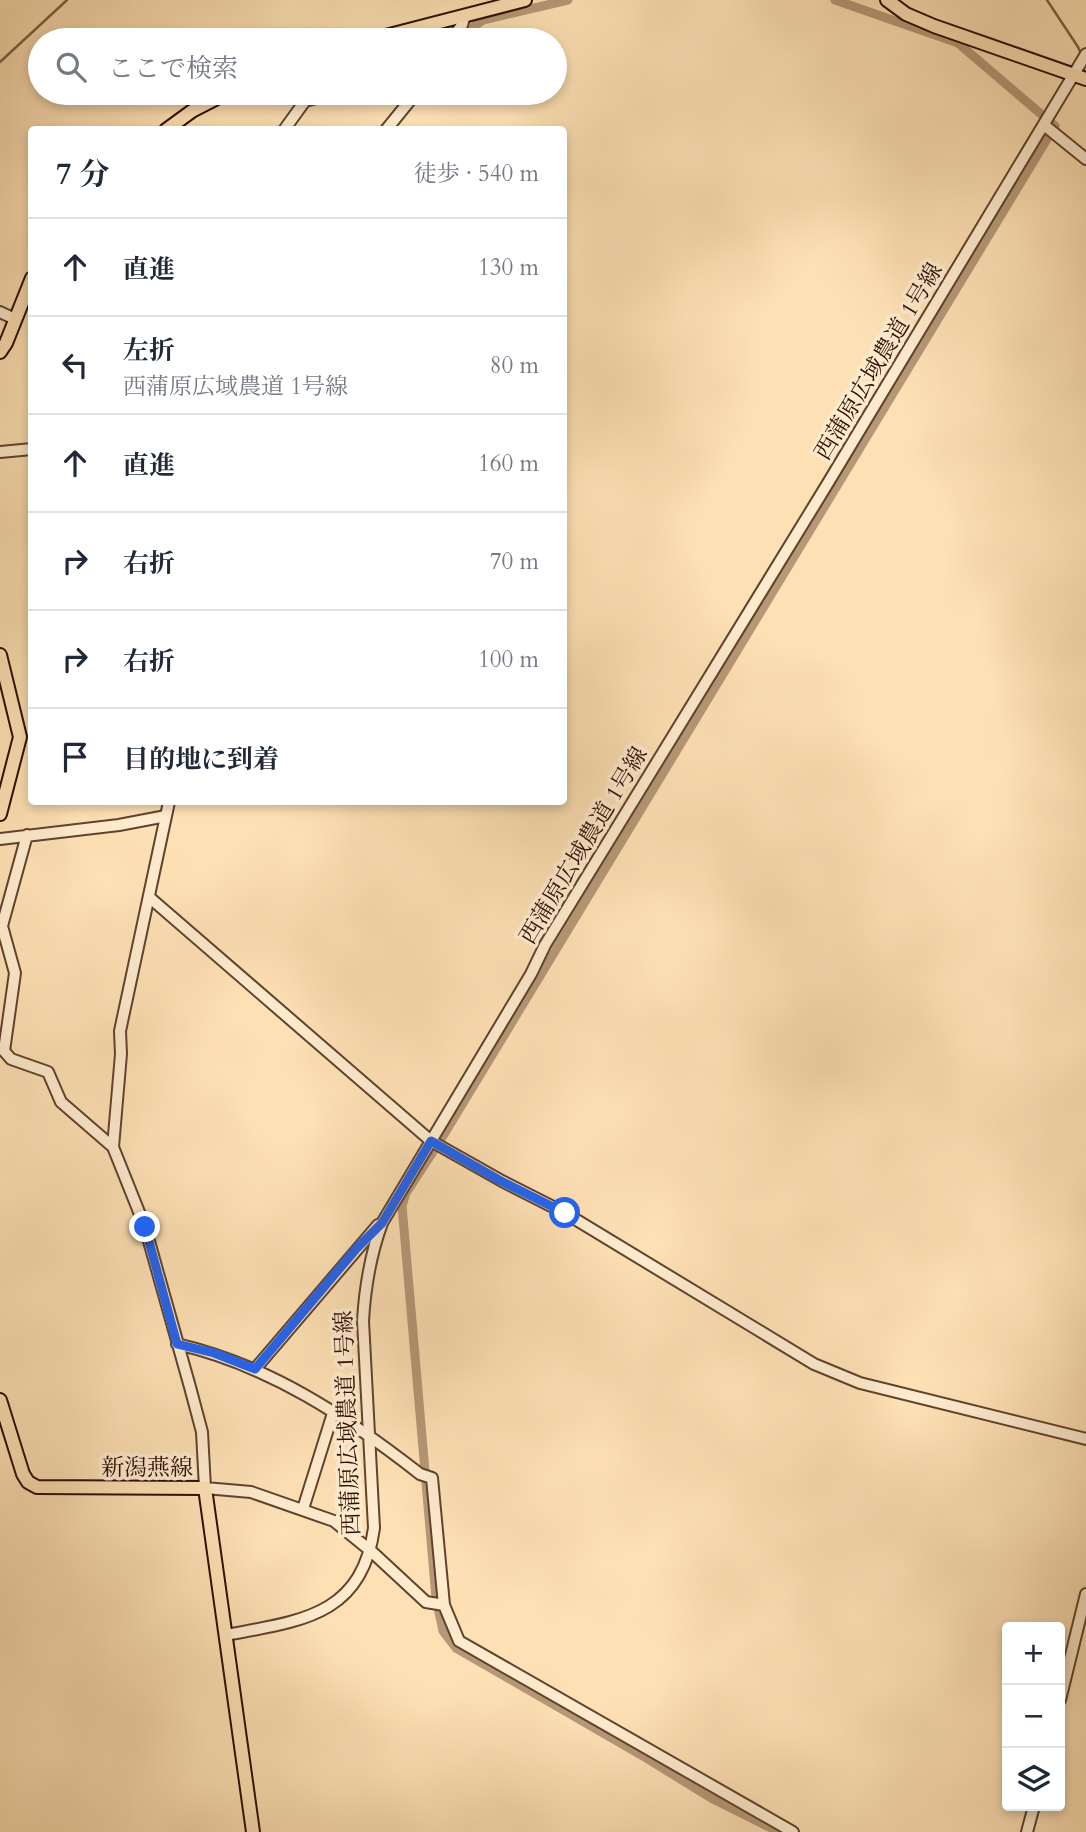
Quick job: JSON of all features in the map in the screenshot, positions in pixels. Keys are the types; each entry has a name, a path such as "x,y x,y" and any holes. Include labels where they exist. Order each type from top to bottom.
{"main road":[{"path":"416,28 525,0"},
{"path":"887,0 906,14 934,26 1080,68"},
{"path":"171,126 204,105"},
{"path":"0,352 28,288"},
{"path":"0,655 5,695 20,737 0,814"},
{"name":"新潟燕線","path":"0,1400 23,1474 28,1482 37,1487 205,1488 253,1832"}],"street":[{"path":"460,28 466,15"},
{"name":"西蒲原広域農道 1号線","path":"226,1635 311,1617 334,1604 362,1573 371,1551 374,1528 364,1298 368,1266 382,1223 531,974 545,944 1080,68"},
{"path":"287,126 302,105"},
{"path":"393,122 406,105"},
{"path":"1044,125 1086,159"},
{"path":"0,312 15,319"},
{"path":"0,452 28,449"},
{"path":"168,805 120,1031 121,1054 113,1147 145,1227 202,1432 205,1488 250,1492 334,1521 426,1602 444,1605"},
{"path":"0,839 119,825 166,816"},
{"path":"27,835 2,926 15,973 4,1051 11,1059 48,1072 61,1102 113,1147"},
{"path":"149,897 431,1141 499,1180 565,1213 814,1364 860,1382 1086,1439"},
{"path":"255,1369 356,1249 382,1223"},
{"path":"177,1344 214,1353 255,1369 312,1398 420,1474 432,1478 444,1605 459,1641 793,1832"},
{"path":"303,1509 333,1413"},
{"path":"1064,1685 1086,1594"},
{"path":"1027,1832 1033,1811"}],"waterway":[{"path":"37,28 67,0"},
{"path":"472,28 483,20 568,0"},
{"path":"779,1832 711,1798 456,1648 443,1631 436,1598 402,1206 406,1193 1055,126 958,43 835,0"},
{"path":"1047,0 1082,56"},
{"path":"0,62 28,36"}],"route":[{"path":"145,1227 177,1344 214,1353 255,1369 356,1249 382,1223 431,1141 499,1180 565,1213"}]}
